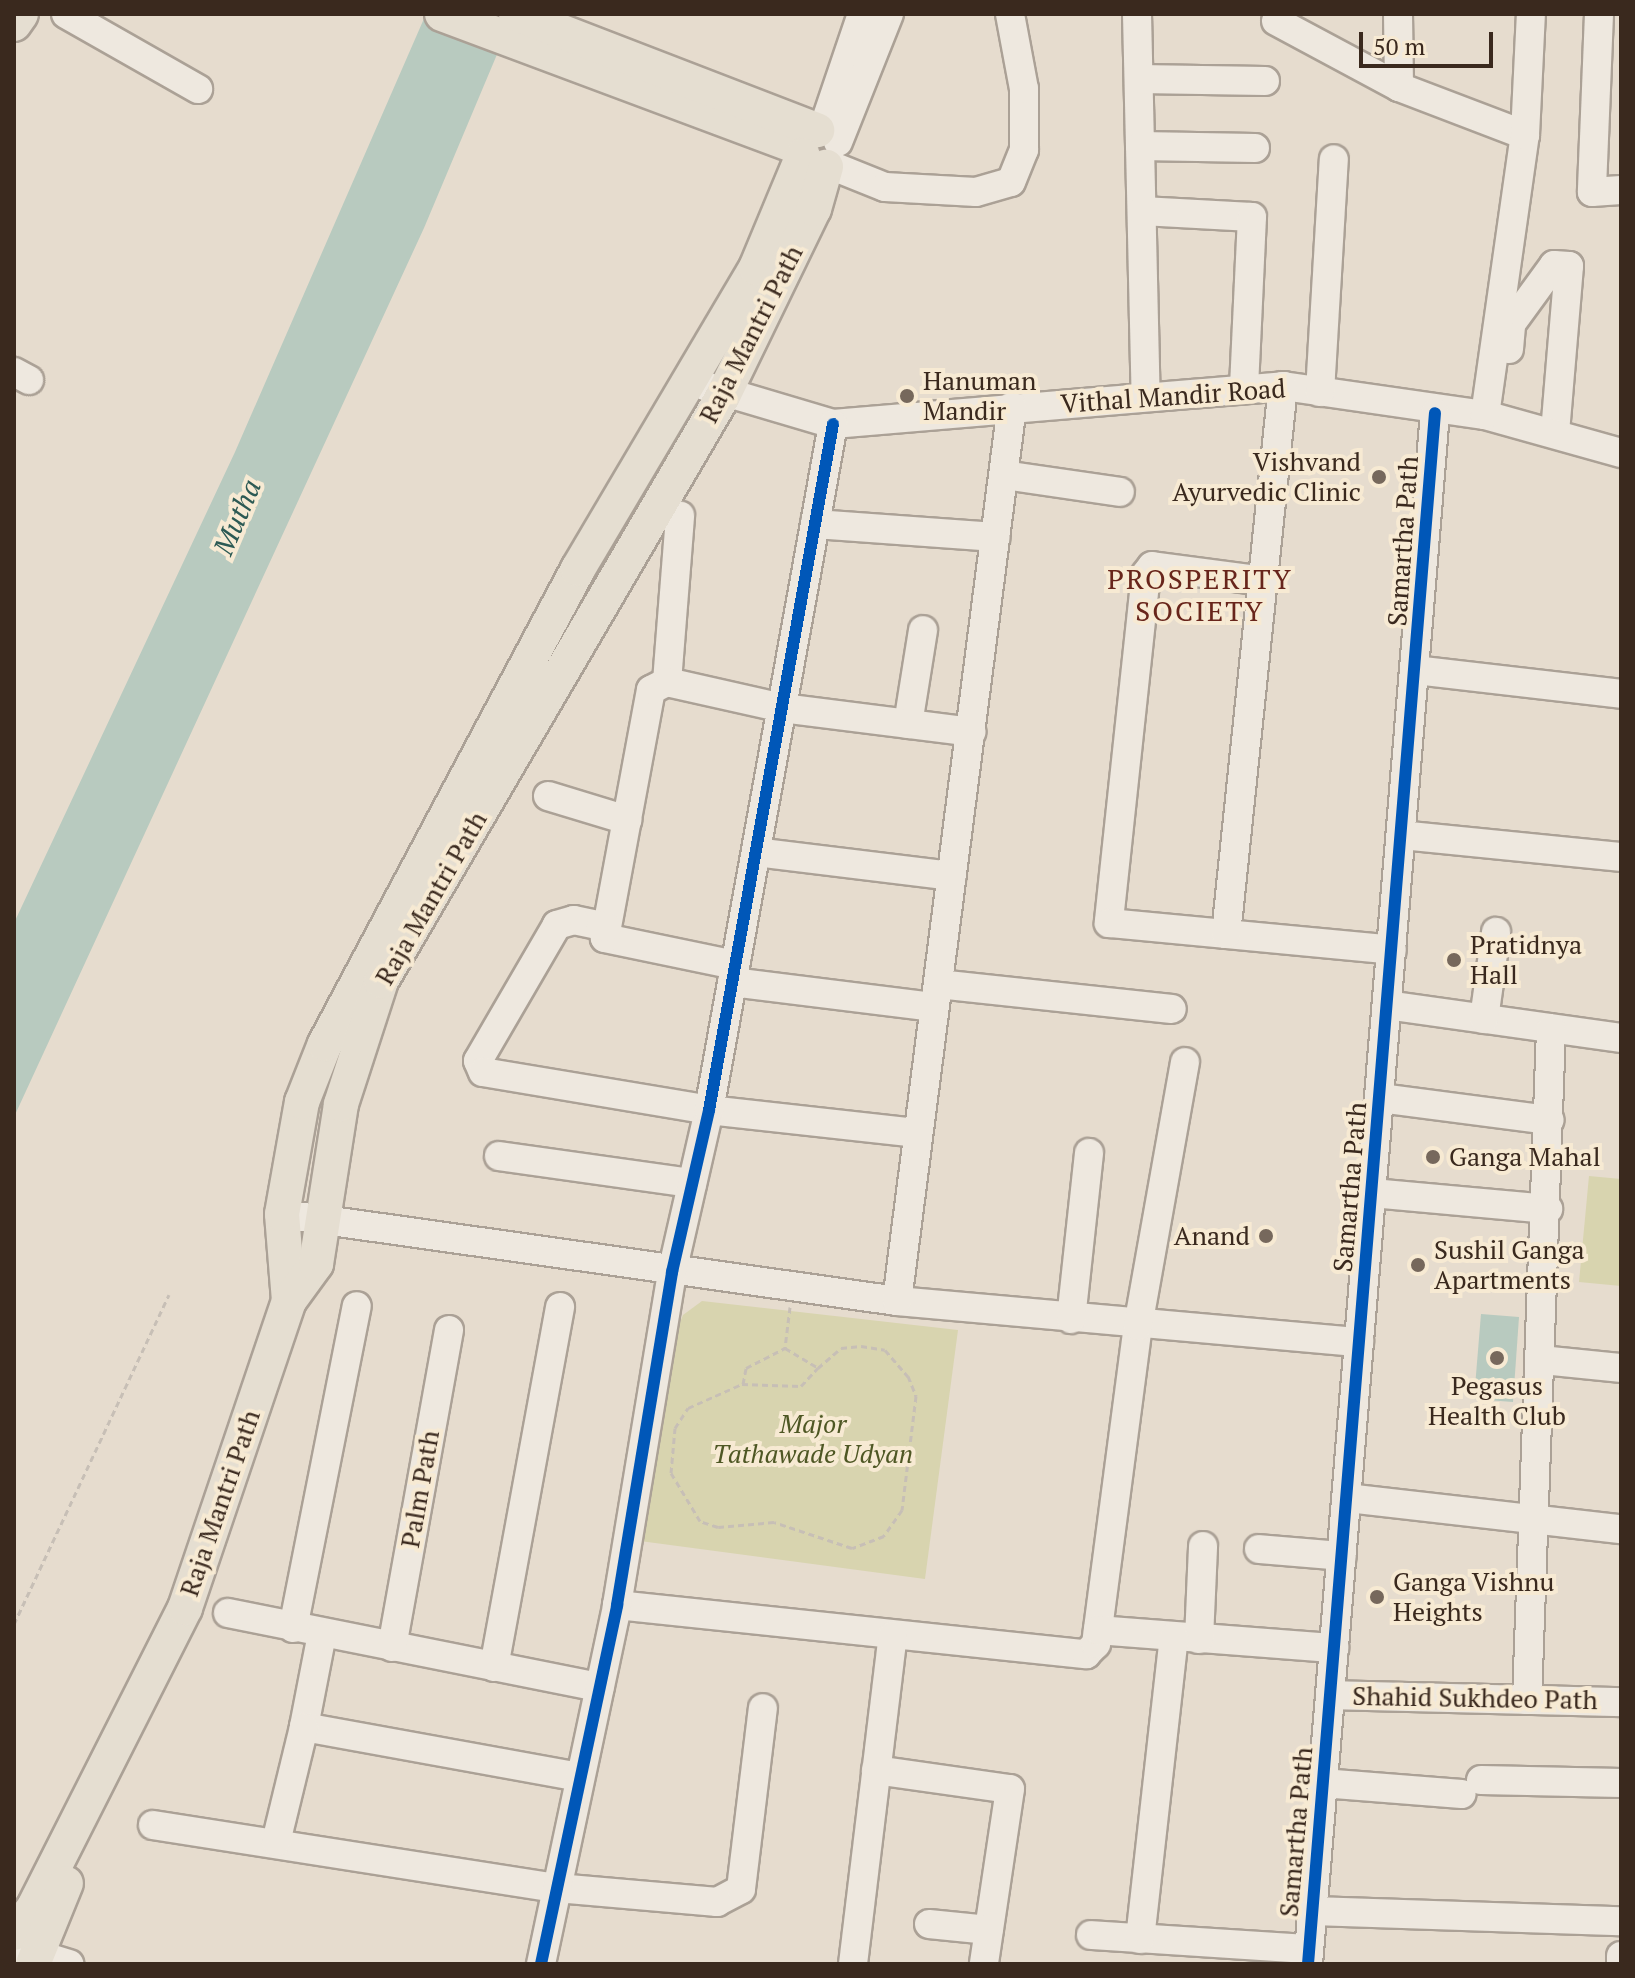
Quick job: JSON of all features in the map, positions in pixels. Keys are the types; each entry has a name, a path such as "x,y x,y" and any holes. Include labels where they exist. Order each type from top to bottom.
{"main road":[{"path":"14,24 21,14"},
{"path":"442,14 754,113"},
{"path":"516,14 754,113 820,148"},
{"name":"Raja Mantri Path","path":"708,388 731,316 820,148"},
{"name":"Raja Mantri Path","path":"14,1933 88,1803 185,1608 289,1301 316,1264 341,1104 381,981 708,388 814,209 820,148"},
{"path":"289,1301 282,1214 302,1102 325,1044 571,583 708,388"},
{"name":"Raja Mantri Path","path":"38,1958 87,1826 88,1803"}],"street":[{"path":"66,14 198,89"},
{"path":"820,148 862,14"},
{"path":"820,148 889,14"},
{"path":"820,148 885,187 976,192 1011,182 1024,150 1024,89 1010,14"},
{"path":"1137,14 1146,396"},
{"path":"1398,14 1399,87"},
{"path":"1485,415 1525,135 1531,14"},
{"path":"1599,14 1592,192 1621,190"},
{"path":"1276,21 1305,26 1399,87 1525,135"},
{"path":"1139,79 1265,81"},
{"path":"1140,146 1255,148"},
{"path":"1320,392 1334,159"},
{"path":"1142,211 1252,217 1244,389"},
{"path":"1506,385 1511,324 1554,265 1569,266 1555,432"},
{"path":"1226,934 1283,386"},
{"name":"Vithal Mandir Road","path":"708,388 833,424 1012,406 1283,386 1435,413 1485,415 1555,432 1621,453"},
{"path":"897,1301 1012,406"},
{"name":"Samartha Path","path":"1308,1957 1435,413"},
{"path":"541,1964 617,1605 672,1272 709,1110 833,424"},
{"path":"1004,475 1120,492"},
{"path":"667,682 680,516"},
{"path":"815,524 996,537"},
{"path":"1264,581 1152,566 1142,606 1109,923 1392,950"},
{"path":"908,724 923,630"},
{"path":"1415,670 1621,694"},
{"path":"971,732 782,708 667,682 651,690 605,938 735,965 735,968 936,996 1172,1009"},
{"path":"548,796 627,820"},
{"path":"1401,835 1621,857"},
{"path":"756,852 952,876"},
{"path":"607,927 574,920 557,925 478,1061 483,1072 709,1110 918,1133"},
{"path":"1484,1019 1496,932"},
{"path":"1387,1005 1621,1038"},
{"path":"1527,1700 1548,1209 1551,1028"},
{"path":"617,1605 1069,1658 1086,1654 1098,1630 1138,1326 1185,1062"},
{"path":"1380,1098 1550,1120"},
{"path":"1071,1319 1089,1153"},
{"path":"499,1156 692,1183"},
{"path":"1372,1193 1548,1209"},
{"path":"282,1214 672,1272 897,1301 1138,1326 1359,1342"},
{"path":"293,1628 357,1306"},
{"path":"494,1667 560,1307"},
{"name":"Palm Path","path":"392,1647 449,1330"},
{"path":"1542,1360 1621,1368"},
{"path":"1347,1498 1621,1529"},
{"path":"1140,1939 1203,1546"},
{"path":"1259,1549 1342,1556"},
{"path":"228,1613 600,1687"},
{"path":"1098,1630 1334,1648"},
{"path":"276,1842 304,1727 322,1634"},
{"path":"853,1964 893,1635"},
{"name":"Shahid Sukhdeo Path","path":"1330,1695 1621,1702"},
{"path":"153,1825 557,1888 732,1899 741,1889 763,1708"},
{"path":"304,1727 579,1777"},
{"path":"876,1770 1010,1789 984,1964"},
{"path":"1322,1783 1471,1787 1621,1783"},
{"path":"1312,1911 1621,1921"},
{"path":"929,1924 989,1930"},
{"path":"1091,1935 1308,1957"},
{"path":"1621,1956 1621,1964"}],"path":[{"path":"785,1348 792,1288"},
{"path":"14,1624 169,1295"},
{"path":"785,1348 818,1368"},
{"path":"742,1384 746,1368 785,1348"},
{"path":"841,1348 885,1350 899,1360 916,1396 902,1510 869,1544 830,1546 774,1522 718,1527 685,1507 671,1473 675,1428 702,1396 742,1384 789,1389 818,1368 841,1348"}],"green space":[{"path":"1589,1176 1621,1179 1621,1286 1579,1282"},
{"name":"Major Tathawade Udyan","path":"702,1301 958,1330 925,1579 640,1541 671,1344 683,1315"}],"water":[{"name":"Mutha","path":"426,14 514,14 424,228 14,1117 14,923 235,452"},
{"name":"Pegasus Health Club","path":"1481,1314 1519,1317 1513,1402 1474,1399"}],"cycle path":[{"path":"1308,1964 1435,413"},
{"path":"541,1964 617,1605 672,1272 709,1110 833,424"}],"place":[{"name":"Hanuman Mandir","path":"907,396"},
{"name":"Vishvand Ayurvedic Clinic","path":"1379,477"},
{"name":"Pratidnya Hall","path":"1454,960"},
{"name":"Ganga Mahal","path":"1433,1157"},
{"name":"Anand","path":"1266,1236"},
{"name":"Sushil Ganga Apartments","path":"1418,1265"},
{"name":"Pegasus Health Club","path":"1497,1358"},
{"name":"Ganga Vishnu Heights","path":"1377,1597"}],"district":[{"name":"PROSPERITY SOCIETY","path":"1200,595"}]}
